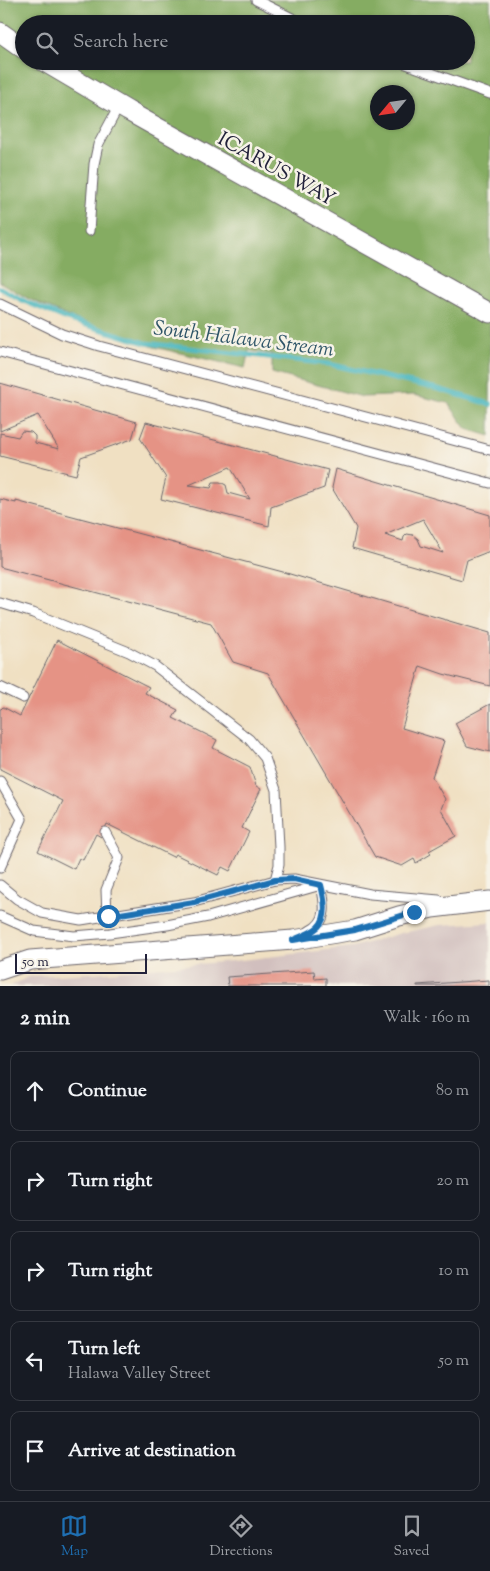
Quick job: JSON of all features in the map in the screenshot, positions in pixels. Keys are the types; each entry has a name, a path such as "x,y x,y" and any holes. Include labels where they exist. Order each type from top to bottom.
{"street":[{"path":"0,32 15,42"},
{"name":"ICARUS WAY","path":"58,70 119,106 490,313"},
{"path":"0,970 30,960 293,940 355,930 432,908 466,902 490,901"}],"lane":[{"path":"256,0 286,15"},
{"path":"423,70 490,94"},
{"path":"89,231 94,164 98,144 119,106"},
{"path":"0,304 62,334 100,346 490,450"},
{"path":"0,352 490,483"},
{"path":"0,603 34,613 129,652 155,666 249,739 264,758 276,790 279,865 275,880"},
{"path":"0,687 23,698"},
{"path":"0,781 22,818 0,868"},
{"path":"105,832 120,858 106,890 108,916"},
{"path":"0,885 17,900 42,913 81,920 194,902 275,880 294,879 370,894 466,902"},
{"path":"0,916 34,931 74,936 110,933 208,917 321,885"},
{"path":"293,940 318,927 324,915 324,899 321,885"}],"shaded area":[{"path":"490,922 490,986 11,986 26,978 35,976 96,973 233,961 353,947 401,933 440,925"}],"green space":[{"path":"0,0 490,0 490,436 467,429 448,403 414,395 363,397 272,373 272,354 249,350 245,368 154,347 67,316 27,298 0,282"}],"building":[{"path":"0,383 137,422 132,439 81,457 76,475 0,456 0,433 18,437 22,431 31,432 35,436 35,443 59,449 38,415 0,431"},
{"path":"146,422 328,470 324,488 271,507 269,526 161,499 166,478 140,438","holes":["230,467 250,499 228,493 226,485 220,482 213,482 211,488 189,485"]},
{"path":"336,469 490,515 490,551 467,560 462,580 352,548 356,528 332,488","holes":["423,519 443,553 421,546 418,539 413,535 407,534 403,541 385,535"]},
{"path":"0,499 16,503 16,501 283,572 490,633 490,686 420,666 402,728 444,741 432,777 445,799 441,809 456,836 429,851 431,854 416,863 414,859 402,866 375,857 268,673 233,662 211,623 0,567"},
{"path":"57,640 149,687 145,693 178,710 173,718 217,740 213,748 250,767 256,786 261,789 242,828 249,832 230,871 222,867 218,875 175,854 173,857 107,824 101,837 96,834 83,860 79,858 74,869 38,851 63,801 0,769 0,709 3,707 20,716"},
{"path":"490,704 490,752 467,746 455,723"},
{"path":"314,971 315,979 326,978 326,986 228,986 227,977"},
{"path":"489,980 489,986 417,986 417,985"}],"waterway":[{"name":"South Hālawa Stream","path":"0,288 26,302 67,319 146,343 329,364 438,389 490,404"}],"route":[{"path":"108,916 194,902 275,880 294,879 321,885 324,899 324,915 318,927 293,940 355,930 414,912"}]}
